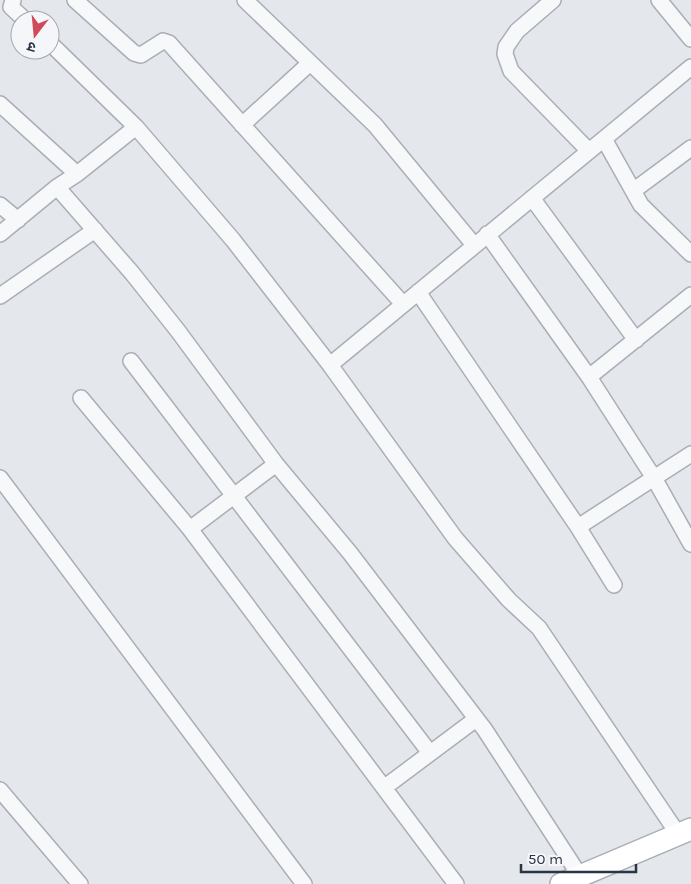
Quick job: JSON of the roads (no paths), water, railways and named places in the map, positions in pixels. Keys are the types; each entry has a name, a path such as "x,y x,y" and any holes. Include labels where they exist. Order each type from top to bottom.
{"street":[{"path":"75,0 134,54 141,55 163,41 169,42 404,304"},
{"path":"245,0 375,125 474,245"},
{"path":"553,0 517,31 506,47 505,54 511,71 589,150"},
{"path":"659,0 688,29"},
{"path":"57,186 178,331 276,464 350,553 476,718 570,880 684,831 539,628 509,600 455,538 330,365 233,240 136,127 60,53"},
{"path":"242,125 310,63"},
{"path":"330,365 691,67"},
{"path":"0,104 77,174"},
{"path":"0,234 57,186 77,174 136,127"},
{"path":"604,139 641,205 691,254"},
{"path":"633,191 691,148"},
{"path":"532,198 636,340"},
{"path":"0,205 18,220"},
{"path":"0,296 95,230"},
{"path":"487,234 589,377 654,478 691,544"},
{"path":"418,292 578,527 614,585"},
{"path":"589,377 691,295"},
{"path":"132,361 235,494 430,753"},
{"path":"80,398 190,529 456,884"},
{"path":"578,527 691,454"},
{"path":"190,529 276,464"},
{"path":"0,478 304,884"},
{"path":"385,787 476,718"},
{"path":"0,790 80,884"}]}
